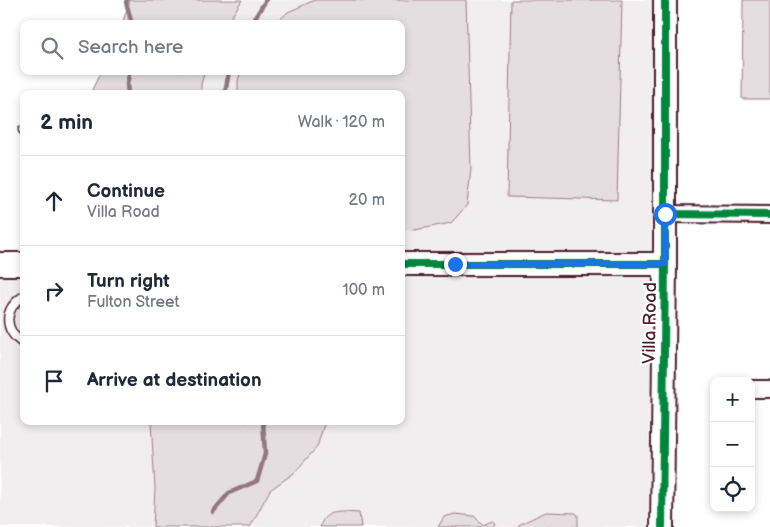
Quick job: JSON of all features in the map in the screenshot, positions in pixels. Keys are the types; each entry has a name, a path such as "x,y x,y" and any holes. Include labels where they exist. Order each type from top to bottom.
{"main road":[{"name":"Villa Road","path":"662,527 665,264 665,0"},
{"path":"0,264 20,264"},
{"path":"405,264 665,264"}],"street":[{"path":"665,214 770,215"},
{"path":"755,389 770,389"}],"lane":[{"path":"20,299 15,302 10,311 8,321 10,331 20,342"}],"shaded area":[{"path":"130,0 242,0 230,20 123,20"},
{"path":"204,0 654,0 648,527 0,527 0,274 20,274 20,425 405,425 405,90 139,90 150,75 405,75 405,20 190,20"},
{"path":"315,0 466,0 471,169 467,205 451,223 415,230 405,229 405,90 238,90 240,75 405,75 405,20 279,20 288,12"},
{"path":"511,0 622,0 617,200 507,197"},
{"path":"743,0 770,0 770,99 742,99"},
{"path":"99,75 204,75 201,90 92,90"},
{"path":"151,425 324,425 317,447 294,473 270,490 250,527 153,527 155,488"},
{"path":"343,512 359,513 361,527 320,527 328,515"},
{"path":"546,512 576,513 578,515 578,527 518,527 520,524"},
{"path":"455,514 474,516 483,525 492,521 495,523 493,527 438,527 444,517"}],"waterway":[{"path":"127,0 131,20"},
{"path":"254,20 266,0"},
{"path":"128,90 129,75"},
{"path":"226,90 228,75"},
{"path":"213,512 229,493 257,481 265,454 263,425"}],"cycle path":[{"path":"662,527 665,264 665,0"},
{"path":"665,214 770,215"},
{"path":"405,264 665,264"}],"route":[{"path":"455,264 665,264 665,214"}]}
